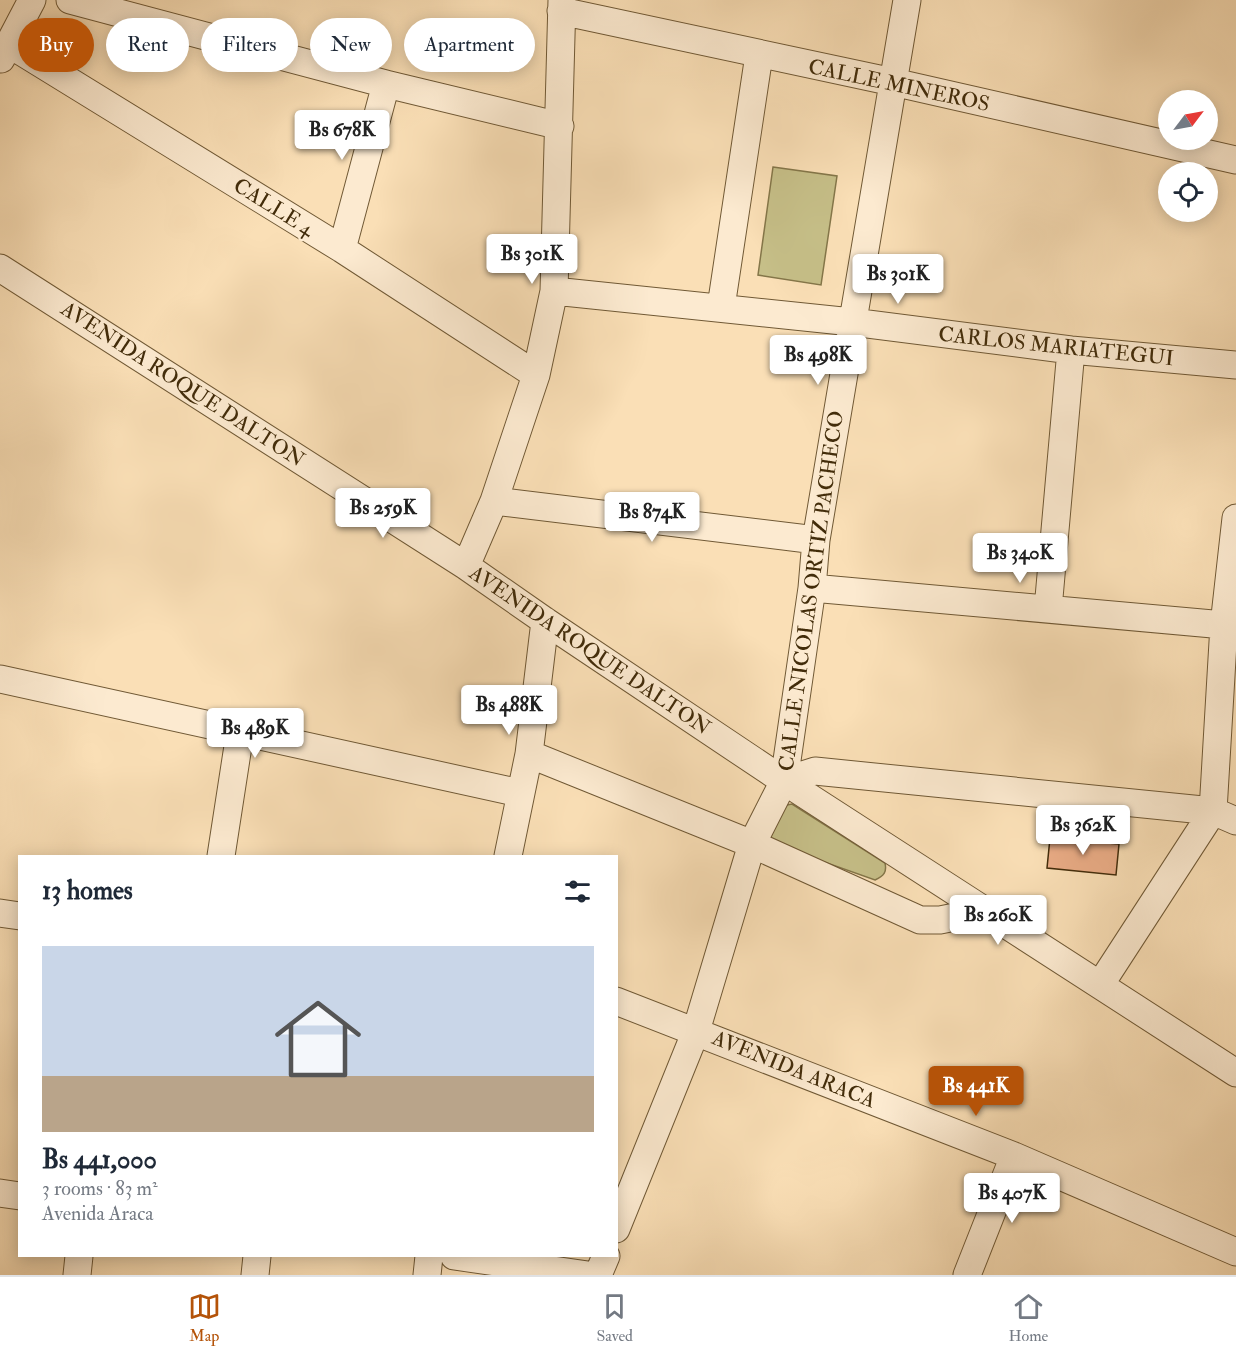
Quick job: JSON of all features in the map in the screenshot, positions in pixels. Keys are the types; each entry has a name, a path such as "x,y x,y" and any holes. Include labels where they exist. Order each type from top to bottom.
{"street":[{"path":"4,52 32,0"},
{"path":"70,0 386,84 560,126"},
{"name":"CALLE NICOLAS ORTIZ PACHECO","path":"618,1224 696,1031 752,844 784,781 812,588 816,540 907,0"},
{"path":"466,566 494,501 536,375 554,291 560,126 561,5"},
{"name":"CALLE MINEROS","path":"561,5 759,55 893,82 1236,160"},
{"name":"CALLE 4","path":"4,52 342,249 536,375"},
{"path":"721,307 759,55"},
{"path":"342,249 386,84"},
{"name":"AVENIDA ROQUE DALTON","path":"0,268 466,566 784,781 1236,1073"},
{"name":"CARLOS MARIATEGUI","path":"554,291 721,307 1071,350 1236,365"},
{"path":"1048,609 1071,350"},
{"path":"494,501 816,540"},
{"path":"1100,985 1224,816 1224,625 1236,518"},
{"path":"812,588 1224,625"},
{"path":"508,855 530,754 545,621"},
{"path":"0,679 520,794"},
{"path":"221,855 240,733"},
{"path":"530,754 752,844 920,920 940,920 985,911"},
{"path":"784,781 815,771 1224,816"},
{"path":"0,913 18,916"},
{"name":"AVENIDA ARACA","path":"618,1002 1014,1156 1236,1252"},
{"path":"968,1275 1014,1156"},
{"path":"0,1193 18,1196"},
{"path":"77,1275 79,1257"},
{"path":"255,1275 257,1257"},
{"path":"427,1275 429,1257"},
{"path":"464,1257 588,1275"},
{"path":"598,1275 606,1257"},
{"path":"1230,1275 1236,1258"}],"shaded area":[{"path":"773,167 837,176 821,285 758,275"},
{"path":"792,804 885,863 886,869 881,877 875,880 773,844 770,837 782,806"}],"building":[{"path":"1050,838 1119,844 1116,875 1047,868"}]}
